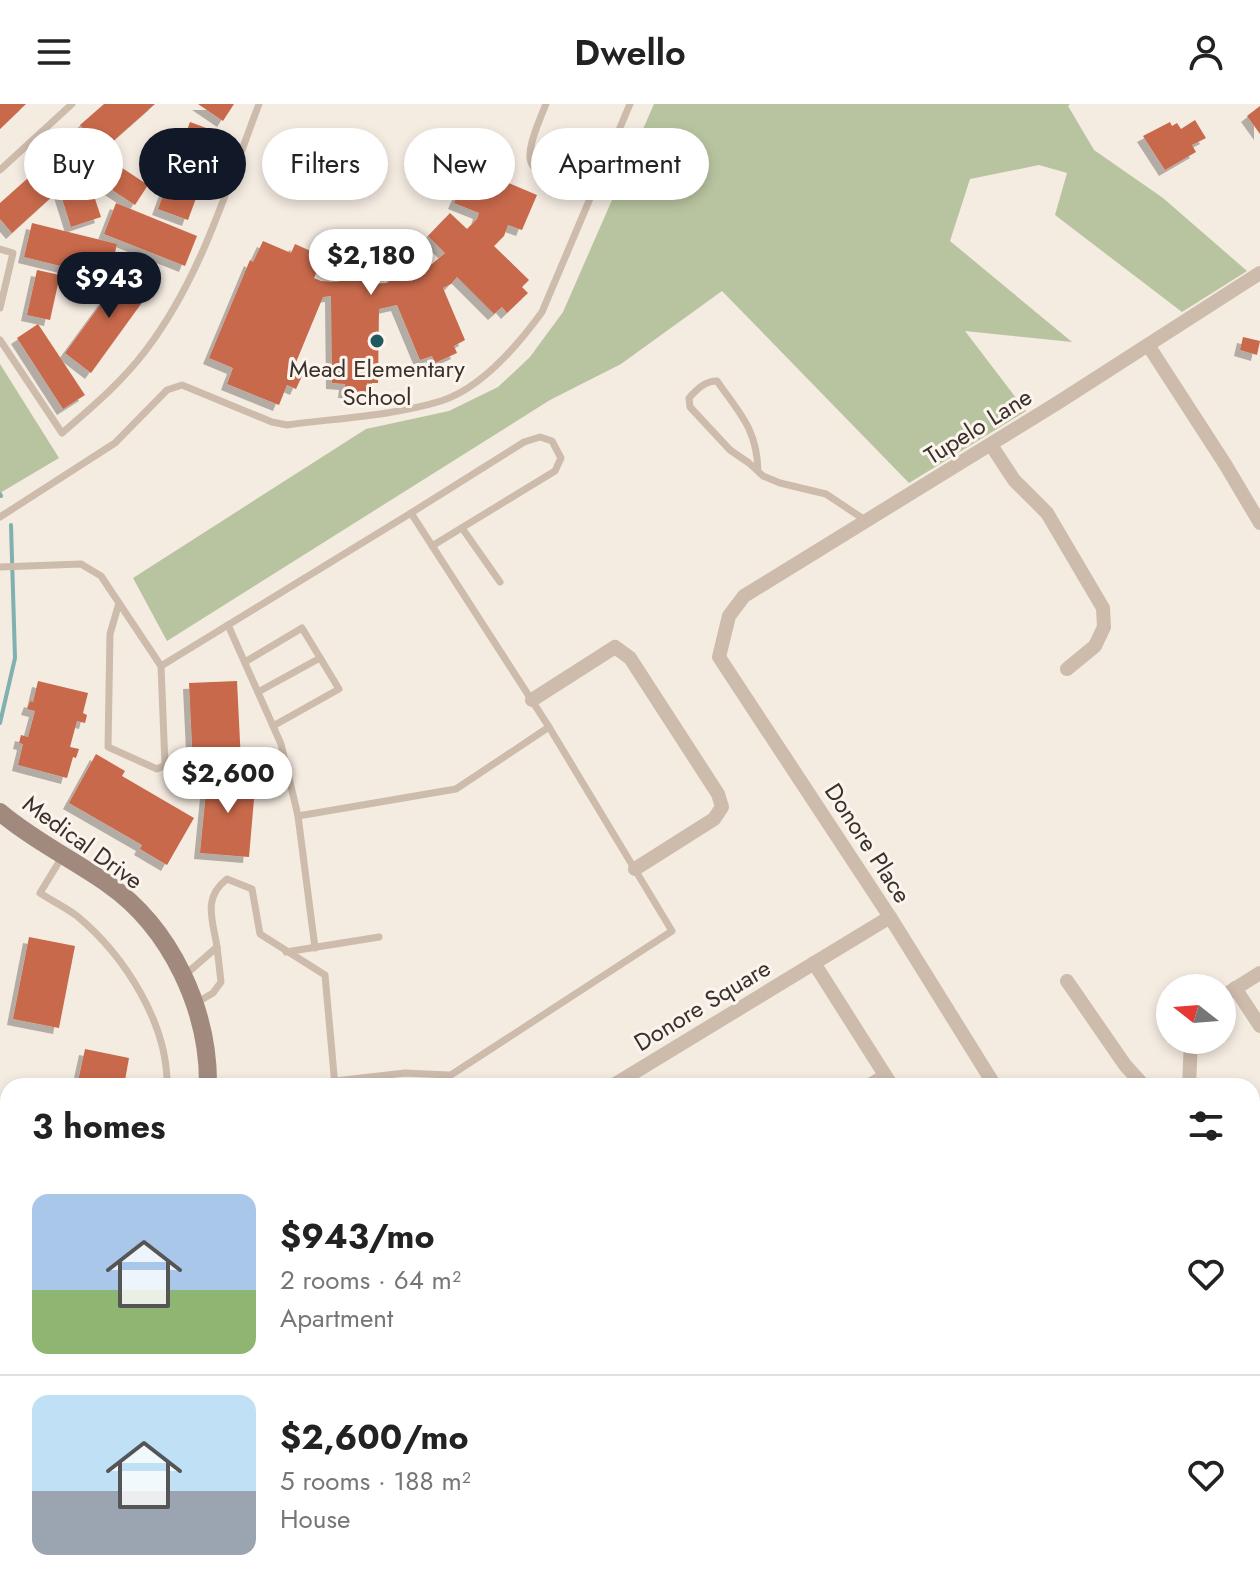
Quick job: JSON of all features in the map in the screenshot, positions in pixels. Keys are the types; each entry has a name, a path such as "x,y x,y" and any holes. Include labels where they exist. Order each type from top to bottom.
{"street":[{"name":"Tupelo Lane","path":"727,622 744,596 991,445 1260,273"},
{"path":"1148,345 1260,523"},
{"path":"991,445 1014,480 1047,513 1103,608 1104,627 1095,646 1067,669"},
{"name":"Donore Place","path":"727,622 719,657 890,917 990,1078"},
{"path":"532,700 615,647 630,658 718,794 722,807 714,819 635,869"},
{"name":"Medical Drive","path":"0,812 62,857 109,885 135,908 164,943 184,976 195,1004 205,1044 207,1078"},
{"name":"Donore Square","path":"625,1078 890,917"},
{"path":"814,963 887,1078"},
{"path":"1236,987 1260,973"},
{"path":"1067,981 1137,1078"},
{"path":"1236,990 1260,1026"},
{"path":"1189,1078 1190,1054"}],"lane":[{"path":"0,170 72,104"},
{"path":"0,340 62,433 104,397 145,351 178,302 204,246 259,104"},
{"path":"536,128 546,104"},
{"path":"620,128 630,104"},
{"path":"531,141 528,159 531,163"},
{"path":"0,517 115,443 167,390 182,385 272,422 287,425 443,401 468,387 521,341 542,312 590,200"},
{"path":"0,249 13,253 0,308"},
{"path":"758,471 752,431 717,381 710,381 689,398 690,407 730,450 758,471 772,481 826,494 867,521"},
{"path":"161,666 524,442 540,437 552,441 561,458 555,471 432,546"},
{"path":"411,513 549,727 672,931 446,1078"},
{"path":"462,528 500,582"},
{"path":"0,567 81,564 101,576 119,603 161,666 165,765 157,769 108,747 110,634 119,603"},
{"path":"228,625 281,744 298,816 315,948"},
{"path":"245,662 302,628 339,689 273,726"},
{"path":"258,692 320,658"},
{"path":"298,816 456,789 549,727"},
{"path":"62,857 40,893 89,927 132,979 154,1024 167,1065 167,1078"},
{"path":"195,1004 213,993 221,982 210,901 217,887 227,879 252,889 260,934 325,975 334,1078"},
{"path":"286,952 379,937"},
{"path":"184,976 217,947"},
{"path":"373,1078 405,1073 451,1075"}],"green space":[{"path":"654,104 1070,104 1068,106 1094,150 1163,198 1247,271 1182,312 1055,215 1067,173 1039,165 970,179 950,241 1072,342 965,331 1026,411 909,483 722,291 621,364 550,400 167,641 133,578 366,429 449,411 498,387 530,357 563,312 612,200 709,200 709,128 644,128"},
{"path":"0,364 59,458 0,493"}],"building":[{"path":"0,104 26,104 0,129"},
{"path":"104,104 155,104 123,132 123,128 83,128 80,125"},
{"path":"198,104 234,104 223,121"},
{"path":"1260,106 1260,134 1247,116"},
{"path":"1195,120 1206,138 1192,145 1196,152 1165,170 1143,136 1170,122 1172,126 1177,123 1181,129"},
{"path":"190,122 206,128 188,128"},
{"path":"123,169 139,179 139,199 135,205 123,197"},
{"path":"24,182 24,200 48,200 12,233 0,219 0,203"},
{"path":"515,186 531,192 531,200 535,200 522,230 508,225 504,236 494,246 529,280 522,287 528,293 507,313 502,307 494,314 457,277 443,288 465,340 454,346 457,353 435,363 432,356 420,360 397,305 379,309 378,383 367,383 367,393 344,392 345,384 332,383 331,296 323,297 292,372 302,376 296,389 287,385 279,405 227,384 233,368 209,358 250,260 253,262 263,241 291,253 295,244 324,257 314,278 321,281 339,282 339,260 372,260 372,284 386,283 395,279 386,258 416,245 425,266 432,264 445,253 428,236 450,213 467,229 477,219 479,213 454,203 455,200 515,200"},
{"path":"63,200 95,200 101,217 71,227"},
{"path":"161,200 195,200 188,220 158,209"},
{"path":"116,203 197,236 185,266 104,234"},
{"path":"32,223 117,244 109,278 24,257"},
{"path":"128,267 154,286 91,373 65,353"},
{"path":"37,270 60,275 50,320 27,315"},
{"path":"38,324 85,395 63,409 17,338"},
{"path":"1243,337 1260,341 1257,355 1240,350"},
{"path":"38,681 88,693 83,713 87,715 85,723 77,721 70,747 79,749 76,758 73,757 67,778 18,765 23,744 19,743 21,735 28,737 35,711 27,709 30,701 33,702"},
{"path":"237,681 241,762 193,765 189,683"},
{"path":"96,754 125,771 122,776 194,818 167,865 140,849 142,845 69,803"},
{"path":"208,772 256,776 249,857 200,853"},
{"path":"29,937 75,946 59,1028 13,1019"},
{"path":"85,1049 129,1058 125,1078 79,1078"}],"waterway":[{"path":"0,723 15,658 11,525"}],"place":[{"name":"Mead Elementary School","path":"377,341"}]}
